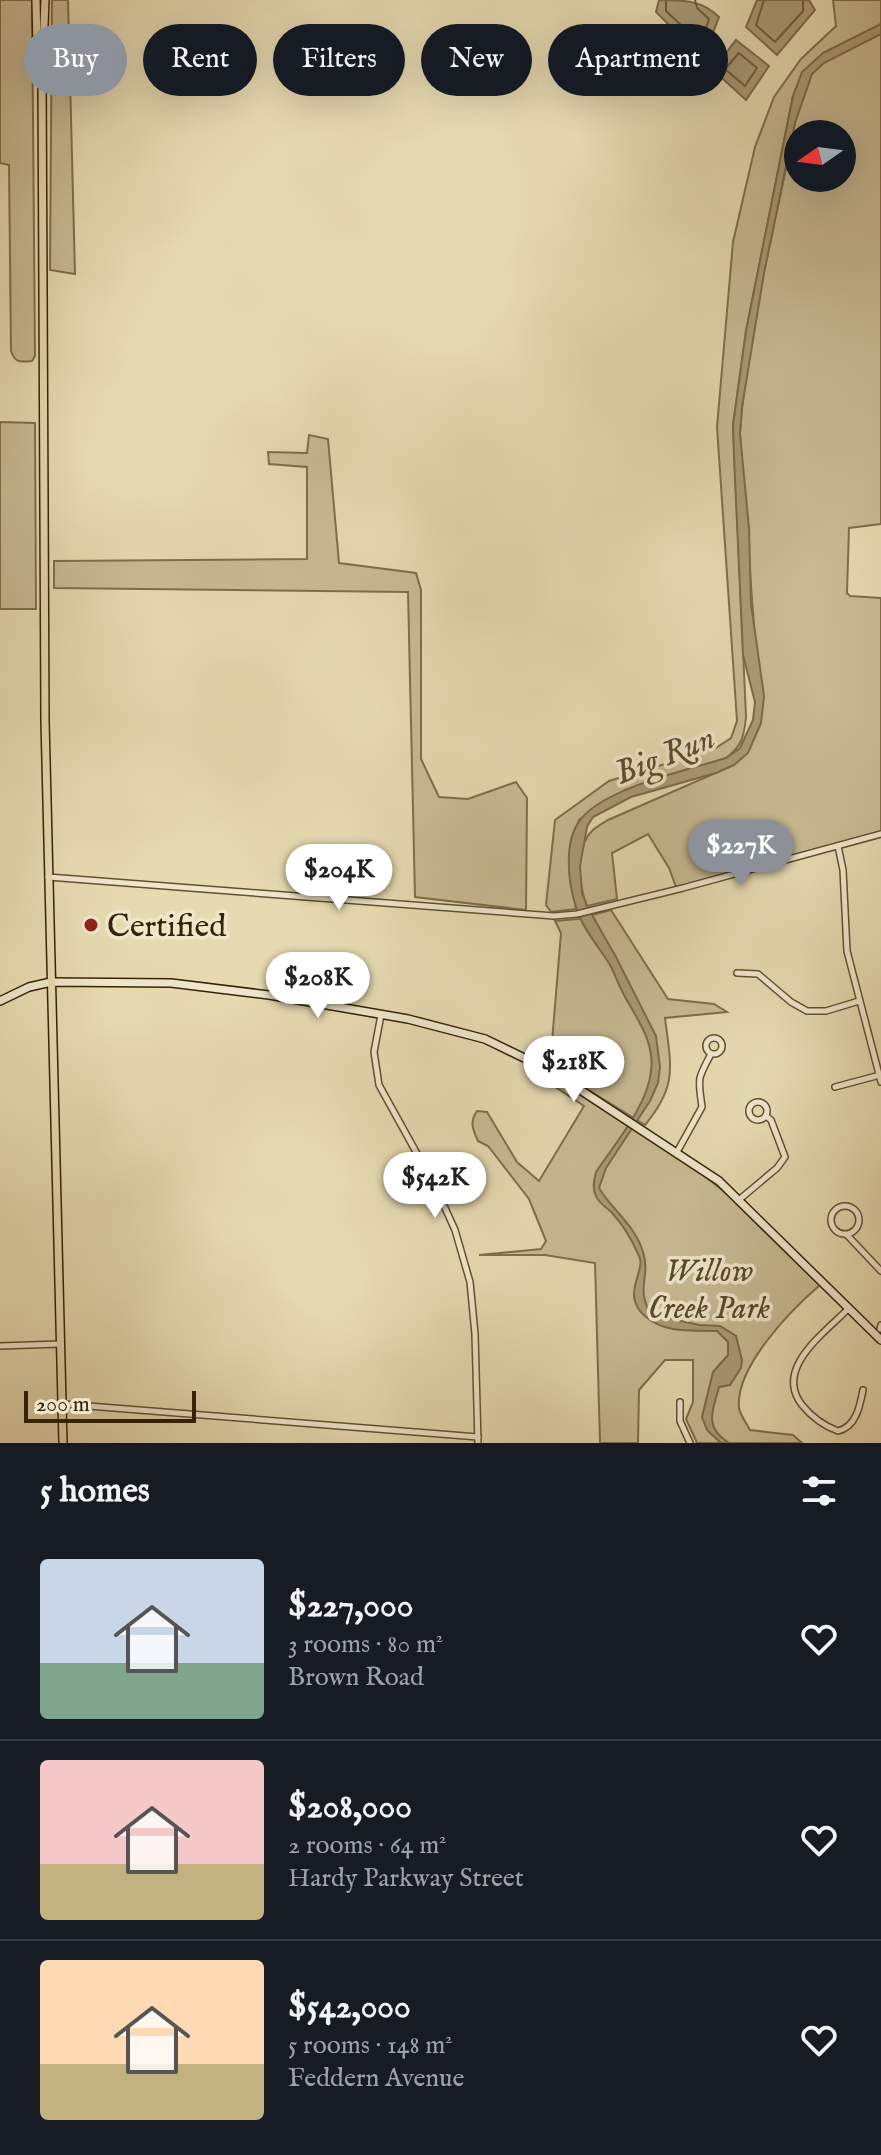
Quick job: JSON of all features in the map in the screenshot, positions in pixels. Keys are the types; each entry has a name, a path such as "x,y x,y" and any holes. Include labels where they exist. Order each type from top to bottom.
{"main road":[{"path":"36,0 37,24"},
{"path":"44,24 45,0"},
{"path":"42,96 45,694 63,1443"},
{"path":"0,1001 29,987 51,982 193,985 454,1029 504,1047 553,1072 719,1181 849,1308 880,1332"}],"street":[{"path":"48,877 541,916 577,914 881,834"},
{"path":"835,1087 880,1077 847,951 843,870 838,846"},
{"path":"737,973 758,974 791,1002 807,1011 826,1011 859,1001"},
{"path":"62,1404 478,1440 470,1282 455,1230 436,1188 379,1085 374,1052 381,1015"},
{"path":"677,1152 702,1107 698,1084 700,1073 711,1054"},
{"path":"740,1199 777,1168 785,1157 771,1120 766,1116"},
{"path":"847,1235 855,1230 860,1217 858,1212 842,1204 837,1206 831,1224 847,1235 881,1271"},
{"path":"849,1308 799,1361 794,1385 799,1401 809,1414 838,1431 852,1423 863,1390"},
{"path":"0,1346 60,1344"},
{"path":"680,1402 680,1421 690,1443"}],"green space":[{"path":"0,0 32,0 32,24 24,24 24,96 33,96 35,356 32,361 16,360 11,351 9,165 0,163"},
{"path":"52,0 68,0 69,24 52,24"},
{"path":"833,0 881,0 881,24 823,53 793,96 788,120 784,120 784,141 746,331 733,425 746,717 743,736 736,749 726,758 625,790 579,820 569,856 576,909 551,912 546,905 555,820 609,781 714,749 731,738 737,721 717,427 733,242 755,147 774,97 801,59 836,26"},
{"path":"881,34 881,524 849,528 847,593 850,596 881,598 881,831 676,887 669,868 648,834 612,853 617,899 587,906 580,878 580,857 592,831 608,820 734,765 761,723 740,434 743,401 752,334 784,177 784,192 856,192 856,120 795,120 812,74 844,50"},
{"path":"51,96 70,96 75,274 50,270"},
{"path":"0,422 35,423 36,609 0,609"},
{"path":"309,435 328,439 339,563 416,573 421,590 421,759 439,797 468,799 516,782 527,798 526,910 415,897 408,592 54,588 54,561 307,559 307,467 269,464 268,452 307,453"},
{"path":"611,910 668,999 714,1004 727,1012 665,1018 670,1075 663,1098 645,1125 550,1066 561,933 555,921 578,919"},
{"name":"Willow Creek Park","path":"547,1073 703,1175 731,1197 820,1285 767,1340 746,1375 740,1392 739,1408 750,1430 793,1435 802,1443 697,1443 686,1419 693,1402 693,1360 665,1360 639,1390 638,1443 600,1443 595,1263 545,1255 479,1255 541,1249 546,1241 529,1199 488,1146 478,1141 472,1122 477,1111 487,1112 517,1162 539,1181 584,1106 545,1080"}],"water":[{"path":"659,0 684,1 699,4 719,17 716,24 668,24 656,12"},
{"path":"757,0 809,0 815,10 777,55 746,27"},
{"path":"881,24 881,34 824,63 812,74 796,120 788,120 802,72 823,53"},
{"path":"736,40 769,66 746,100 728,84 728,50"},
{"path":"784,141 784,176 764,273 740,434 749,528 751,604 764,696 761,723 748,753 734,765 631,797 593,817 587,827 580,866 582,893 587,906 656,1036 660,1067 658,1083 650,1101 606,1168 599,1188 639,1242 645,1261 644,1297 651,1314 699,1325 720,1326 736,1336 741,1368 730,1385 719,1387 712,1418 716,1431 729,1443 721,1443 707,1430 702,1417 713,1372 728,1355 728,1342 717,1331 662,1326 638,1309 634,1292 640,1269 639,1256 624,1228 599,1201 594,1190 596,1172 644,1097 649,1084 651,1060 643,1030 610,965 579,915 571,886 569,850 575,828 593,808 648,781 726,758 740,748 753,720 755,702 743,655 733,425 746,331"}],"place":[{"name":"Certified","path":"91,925"}],"water label":[{"name":"Big Run","path":"664,754"}]}
